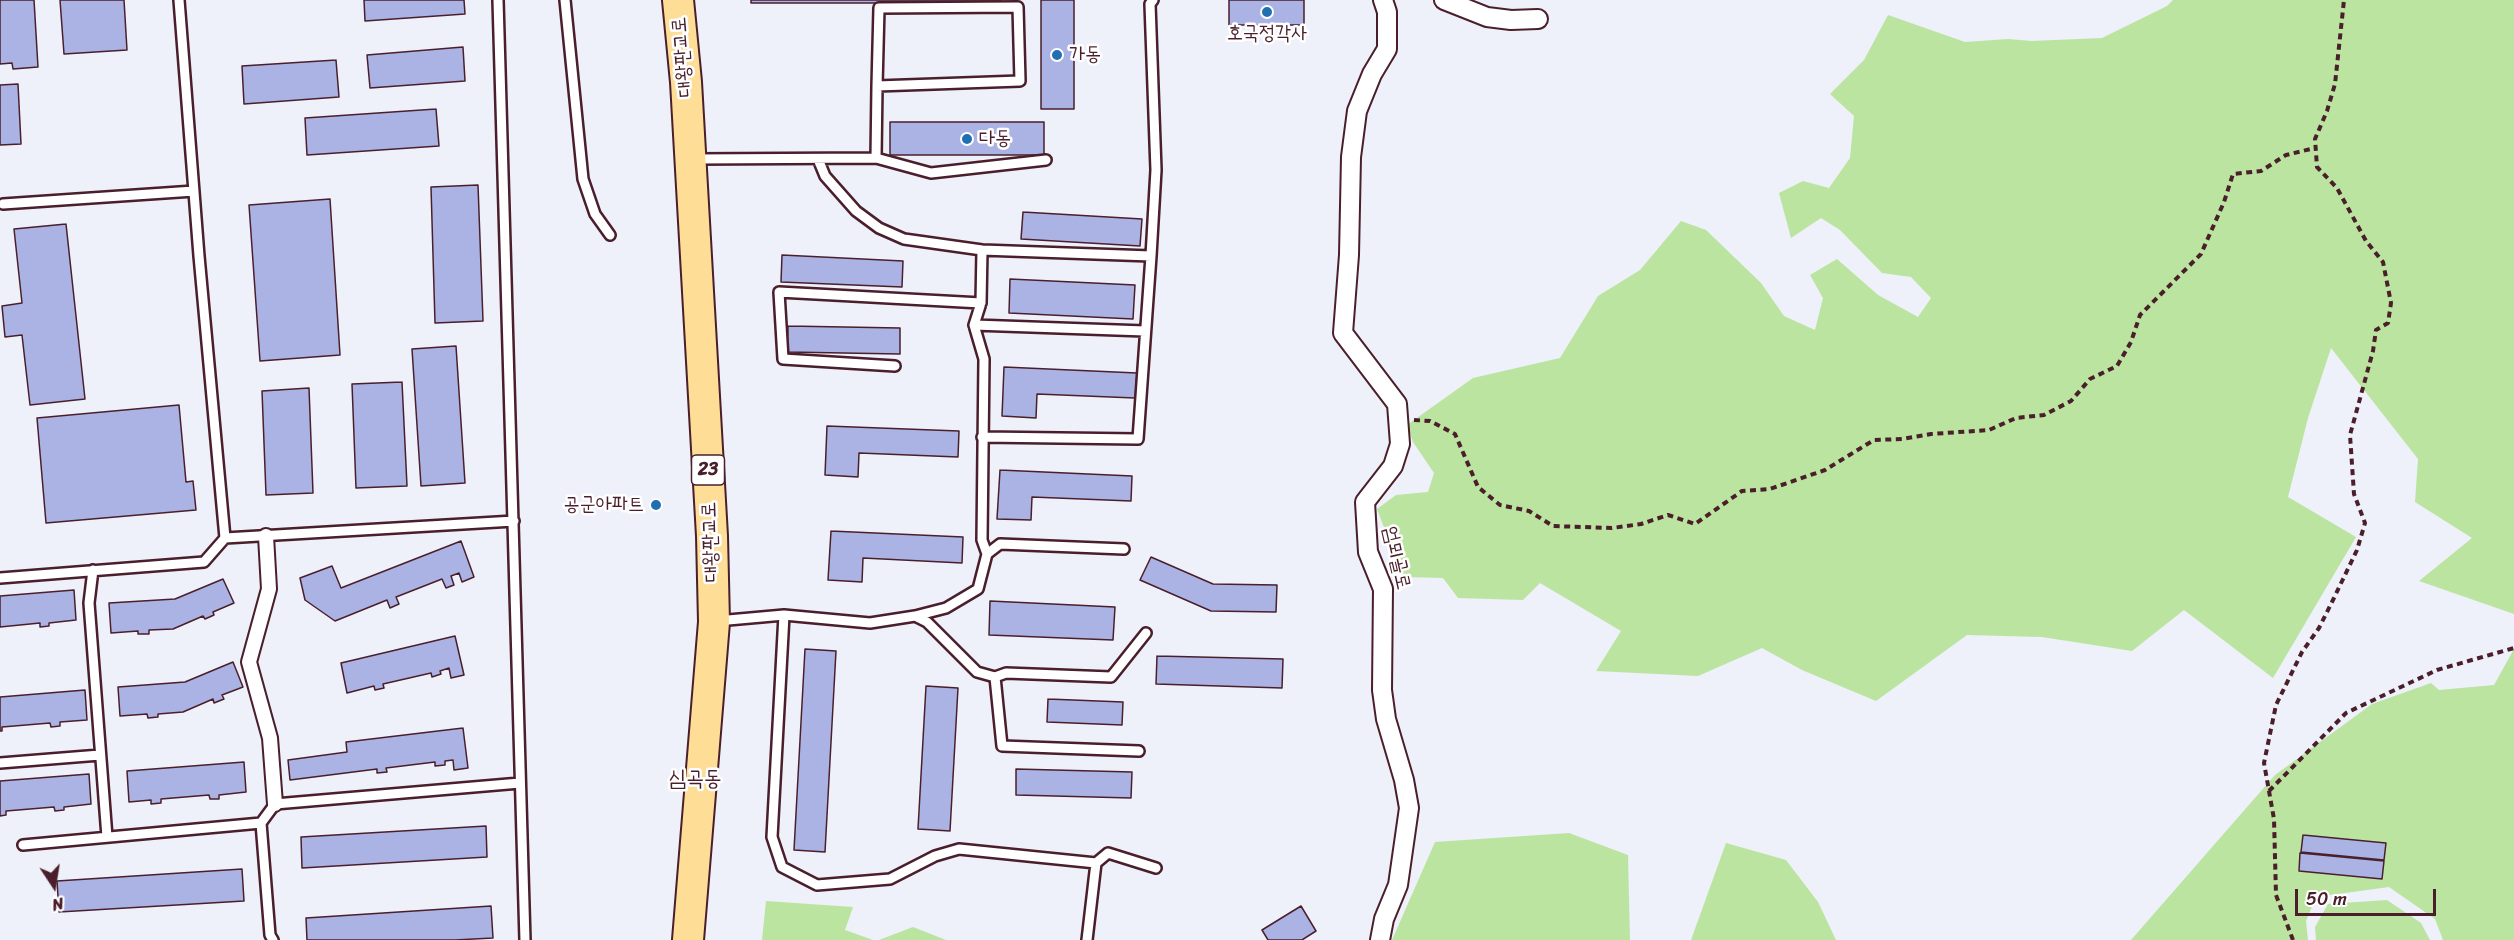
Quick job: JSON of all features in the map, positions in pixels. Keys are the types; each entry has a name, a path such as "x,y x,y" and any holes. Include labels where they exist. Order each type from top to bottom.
{"main road":[{"name":"대왕판교로","path":"678,0 686,82 712,536 714,622 688,940"}],"street":[{"name":"엄뫼골로","path":"1380,940 1384,919 1398,885 1409,808 1404,780 1386,719 1382,690 1383,589 1368,552 1365,502 1393,466 1400,444 1397,404 1343,333 1349,255 1351,157 1357,111 1372,74 1388,49 1387,12 1383,0"},
{"path":"1444,0 1487,17 1511,20 1538,19"},
{"path":"266,536 269,589 249,662 270,738 276,804"}],"lane":[{"path":"179,0 225,538"},
{"path":"498,0 525,940"},
{"path":"565,0 583,179 595,214 610,235"},
{"path":"982,436 1138,438 1156,170 1150,4 1153,0"},
{"path":"876,159 877,86 879,8 1018,7 1020,81 877,86"},
{"path":"690,159 876,159 931,173 1046,160"},
{"path":"818,159 825,176 856,211 879,228 904,239 982,250 1151,256"},
{"path":"3,204 194,191"},
{"path":"714,622 784,615 870,623 915,616 946,608 978,589 987,554 982,540 984,359 974,325 981,303 982,250"},
{"path":"895,366 783,359 779,292 981,303"},
{"path":"974,325 1145,331"},
{"path":"0,578 204,562 225,538 514,521"},
{"path":"987,554 1000,544 1124,549"},
{"path":"93,570 89,603 107,837"},
{"path":"784,615 772,837 782,867 817,885 890,879 935,856 958,849 1096,863"},
{"path":"915,616 927,622 977,672 995,677 1006,673 1111,677 1146,633"},
{"path":"995,677 1002,746 1139,751"},
{"path":"0,763 100,755"},
{"path":"273,940 270,935 261,823 276,804 519,783"},
{"path":"23,845 261,823"},
{"path":"1087,940 1096,863 1108,853 1156,868"}],"path":[{"path":"2293,940 2276,895 2274,819 2264,762 2276,705 2302,652 2319,628 2332,602 2357,550 2365,523 2354,494 2350,435 2373,351 2376,330 2388,323 2391,303 2383,262 2366,241 2337,188 2317,167 2315,139 2335,84 2343,0"},
{"path":"1398,419 1430,421 1455,434 1478,487 1500,505 1529,510 1552,526 1612,528 1641,524 1668,515 1695,524 1742,491 1770,489 1816,474 1874,440 1902,440 1931,434 1989,430 2016,418 2044,415 2071,401 2090,379 2117,366 2131,342 2140,315 2201,254 2224,202 2233,174 2261,171 2286,154 2316,148"},
{"path":"2269,791 2346,713 2437,669 2514,648"}],"green space":[{"path":"2173,0 2514,0 2514,614 2419,581 2472,538 2415,502 2418,459 2331,348 2308,418 2288,497 2356,537 2273,678 2184,610 2132,651 2042,637 1967,635 1876,701 1802,670 1762,648 1698,676 1596,671 1621,631 1540,583 1523,600 1458,598 1443,578 1403,577 1377,509 1396,495 1428,492 1434,473 1413,442 1407,425 1473,378 1560,358 1598,296 1640,270 1681,221 1706,230 1761,283 1784,316 1815,330 1823,298 1810,275 1837,259 1878,295 1918,317 1931,298 1911,277 1882,273 1840,230 1821,218 1791,238 1779,193 1803,181 1829,188 1850,158 1854,116 1830,94 1864,60 1888,15 1965,42 2102,38 2167,6"},
{"path":"2514,649 2514,940 2443,940 2435,919 2389,887 2316,897 2306,921 2308,940 2131,940 2275,775 2372,704 2431,683 2439,690 2494,685"},
{"path":"1569,833 1628,855 1630,940 1392,940 1435,842"},
{"path":"1726,843 1786,860 1818,902 1836,940 1691,940"},
{"path":"2387,900 2421,923 2430,940 2316,940 2315,927 2328,904"},
{"path":"766,901 853,907 845,930 873,940 762,940"},
{"path":"913,927 946,940 879,940"}],"building":[{"path":"0,0 34,0 38,67 13,69 12,63 0,64"},
{"path":"60,0 124,0 127,50 64,54"},
{"path":"364,0 464,0 465,14 365,21"},
{"path":"751,0 1001,0 1001,3 751,3"},
{"name":"가동","path":"1041,0 1074,0 1074,109 1041,109"},
{"name":"호국정각사","path":"1229,0 1304,0 1304,25 1229,25"},
{"path":"463,47 465,81 370,88 367,55"},
{"path":"336,60 339,97 244,104 242,66"},
{"path":"18,84 21,144 0,145 0,85"},
{"path":"436,109 439,146 307,155 305,118"},
{"name":"다동","path":"890,122 1044,122 1044,155 890,155"},
{"path":"478,185 483,321 435,323 431,187"},
{"path":"330,199 340,355 260,361 249,205"},
{"path":"1023,212 1142,219 1140,246 1021,239"},
{"path":"66,224 85,399 30,405 22,335 5,337 2,306 22,303 14,229"},
{"path":"782,255 903,261 902,287 781,282"},
{"path":"1010,279 1135,285 1133,319 1009,313"},
{"path":"788,326 900,328 900,354 787,352"},
{"path":"456,346 465,483 421,486 412,349"},
{"path":"1004,367 1137,373 1135,398 1037,394 1036,418 1002,416"},
{"path":"402,382 407,486 356,488 352,384"},
{"path":"309,388 313,493 266,495 262,391"},
{"path":"179,405 186,482 193,481 196,510 46,523 37,418"},
{"path":"827,426 959,431 958,457 859,453 858,477 825,475"},
{"path":"1000,470 1132,476 1131,501 1032,497 1031,520 997,519"},
{"path":"831,531 963,537 962,563 863,558 862,582 828,580"},
{"path":"461,541 474,577 462,582 459,573 451,576 454,585 446,588 442,579 396,597 399,604 390,608 387,600 335,621 305,600 300,578 332,566 341,588"},
{"path":"1151,557 1213,584 1277,585 1276,612 1211,611 1140,580"},
{"path":"223,579 234,603 213,612 214,615 205,619 203,616 173,629 149,630 149,634 138,634 138,631 111,633 109,603 175,599"},
{"path":"74,590 76,620 49,623 49,626 40,627 40,623 0,627 0,596"},
{"path":"990,601 1115,607 1113,640 989,635"},
{"path":"455,636 464,675 451,678 449,668 432,677 431,673 383,684 384,688 375,690 374,686 347,693 341,663"},
{"path":"805,649 836,651 825,852 794,850"},
{"path":"1157,656 1283,659 1282,688 1156,684"},
{"path":"233,662 243,687 222,695 224,699 214,703 213,699 183,712 158,714 158,717 148,718 147,714 120,716 118,687 185,682"},
{"path":"926,686 958,688 950,831 918,829"},
{"path":"85,690 87,720 60,722 60,726 51,727 50,723 2,727 0,731 0,697"},
{"path":"1048,699 1123,702 1122,725 1047,722"},
{"path":"463,728 468,768 454,770 453,760 445,761 445,765 435,766 435,762 386,768 387,772 377,773 377,769 290,780 288,760 347,752 346,742"},
{"path":"244,762 246,792 219,795 219,799 210,799 209,795 161,799 161,803 151,804 151,800 129,802 127,771"},
{"path":"1016,769 1132,772 1131,798 1016,795"},
{"path":"89,774 91,804 64,807 64,810 55,811 54,807 6,811 6,815 0,816 0,781"},
{"path":"486,826 487,857 302,868 301,837"},
{"path":"2303,835 2386,843 2384,860 2301,852"},
{"path":"2300,853 2384,861 2382,879 2299,871"},
{"path":"242,869 244,901 59,912 57,881"},
{"path":"491,906 493,938 307,940 306,918"},
{"path":"1301,906 1316,931 1302,940 1268,940 1262,930"}],"place":[{"name":"호국정각사","path":"1267,12"},
{"name":"가동","path":"1057,55"},
{"name":"다동","path":"967,139"},
{"name":"공군아파트","path":"656,505"}],"district":[{"name":"심곡동","path":"695,779"}]}
